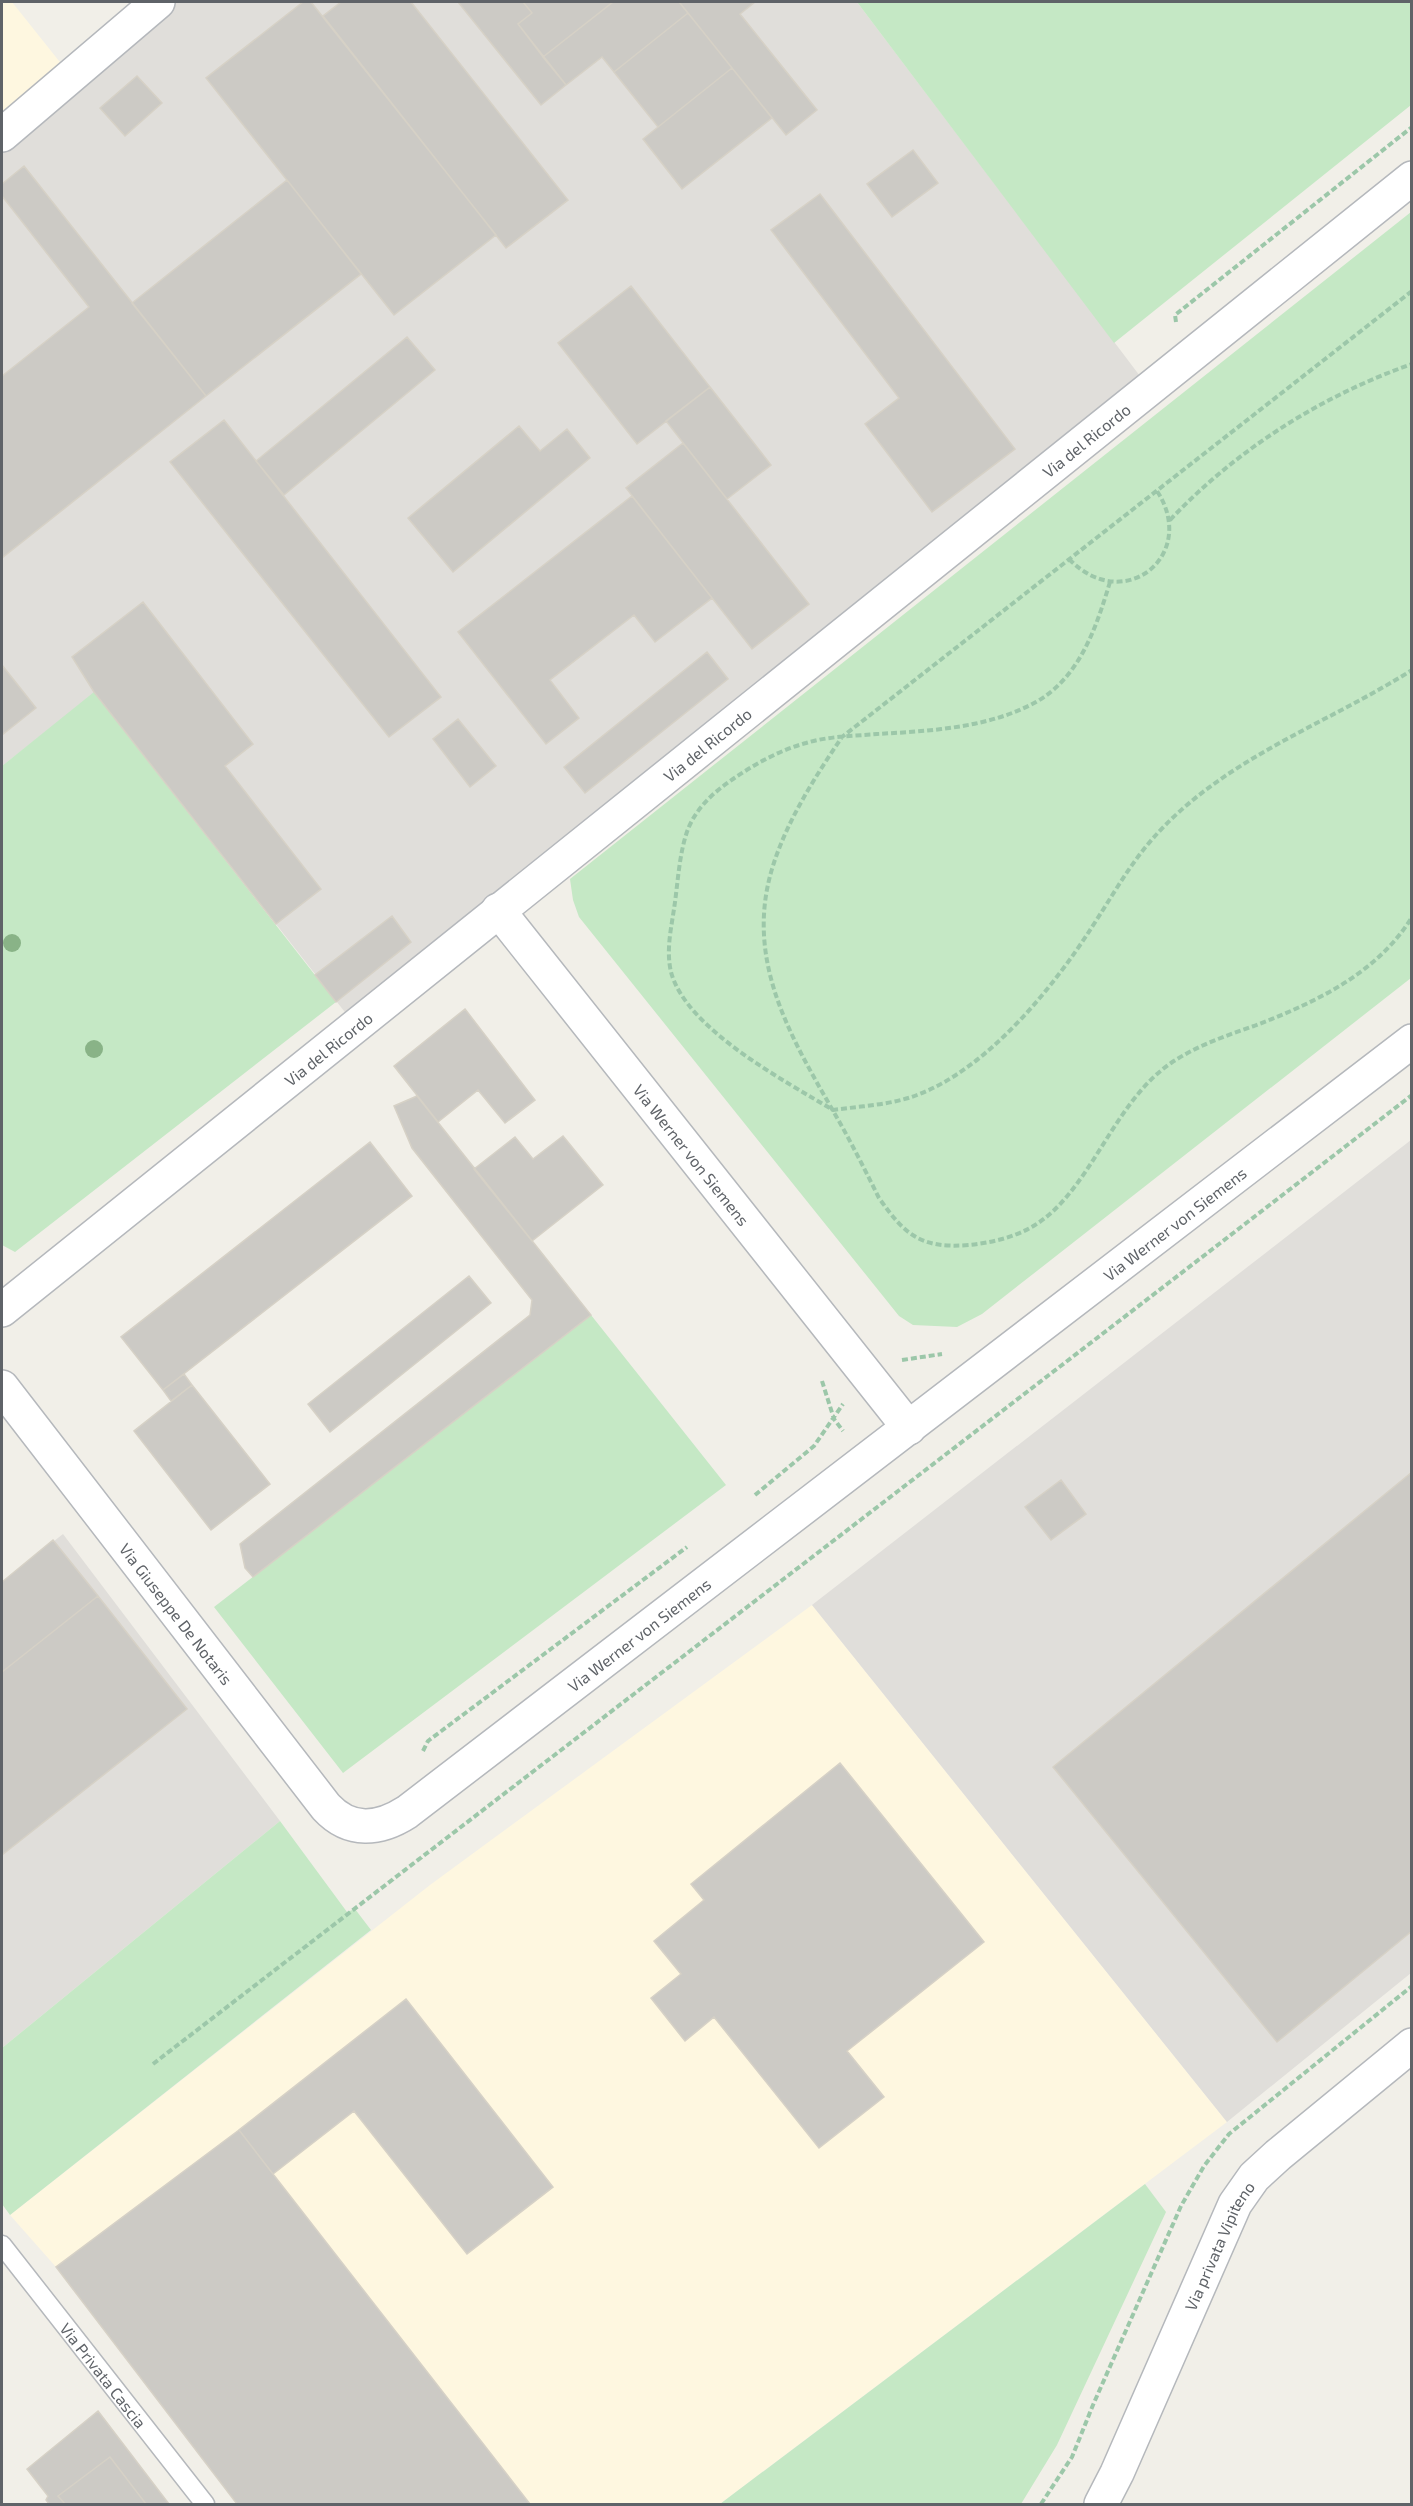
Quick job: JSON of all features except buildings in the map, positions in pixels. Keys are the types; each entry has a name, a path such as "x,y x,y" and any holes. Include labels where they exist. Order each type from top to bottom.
{"street":[{"path":"2,135 158,2"},
{"name":"Via del Ricordo","path":"2,1310 1412,178"},
{"name":"Via Werner von Siemens","path":"498,910 909,1428"},
{"name":"Via Werner von Siemens","path":"363,1827 386,1824 407,1812 1412,1041"},
{"name":"Via Giuseppe De Notaris","path":"2,1387 326,1807 340,1819 363,1827"},
{"name":"Via privata Vipiteno","path":"1101,2505 1235,2204 1254,2177 1278,2155 1412,2045"}],"lane":[{"name":"Via Privata Cascia","path":"2,2245 205,2505"}],"path":[{"path":"1412,291 842,736 812,785 788,831 772,869 764,915 768,962 780,1010 802,1058 833,1110 879,1198 896,1224 907,1233 928,1242 960,1246 1003,1239 1030,1229 1072,1190 1125,1110 1152,1078 1198,1047 1291,1011 1346,983 1378,957 1412,916"},
{"path":"1170,520 1215,476 1286,425 1348,390 1412,364"},
{"path":"1069,559 1080,571 1094,579 1110,582 1127,581 1142,575 1155,565 1164,552 1169,536 1170,520 1165,504 1156,491"},
{"path":"1110,582 1098,621 1083,653 1060,684 1034,703 1004,716 968,724 842,736 806,743 746,771 720,788 698,809 685,839 669,945 670,970 685,1001 745,1056 833,1110 881,1104 917,1095 949,1079 980,1059 1046,989 1081,944 1140,851 1181,810 1201,794 1268,751 1412,670"},
{"path":"153,2064 1412,1095"},
{"path":"817,1372 822,1380 834,1419"},
{"path":"751,1498 814,1446 841,1406 848,1400"},
{"path":"419,1759 428,1741 694,1541"}],"shaded area":[{"path":"2,2 12,2 71,76 2,135"},
{"path":"158,2 857,2 1146,384 355,1025 95,693 2,766 2,135"},
{"path":"1411,1140 1411,1973 1227,2122 812,1605"},
{"path":"63,1534 280,1821 2,2048 2,1582"},
{"path":"812,1605 1227,2122 720,2504 237,2504 56,2267 10,2215 430,1885"}],"green space":[{"path":"857,2 1411,2 1411,105 1114,343"},
{"path":"1411,212 1411,978 982,1314 957,1327 913,1325 899,1316 579,917 573,900 570,879"},
{"path":"94,692 336,1002 15,1252 2,1245 2,766"},
{"path":"591,1315 726,1485 343,1773 214,1607"},
{"path":"280,1821 347,1912 355,1909 371,1930 10,2215 2,2204 2,2048"},
{"path":"1145,2184 1166,2212 1057,2445 1021,2504 720,2504"}]}
